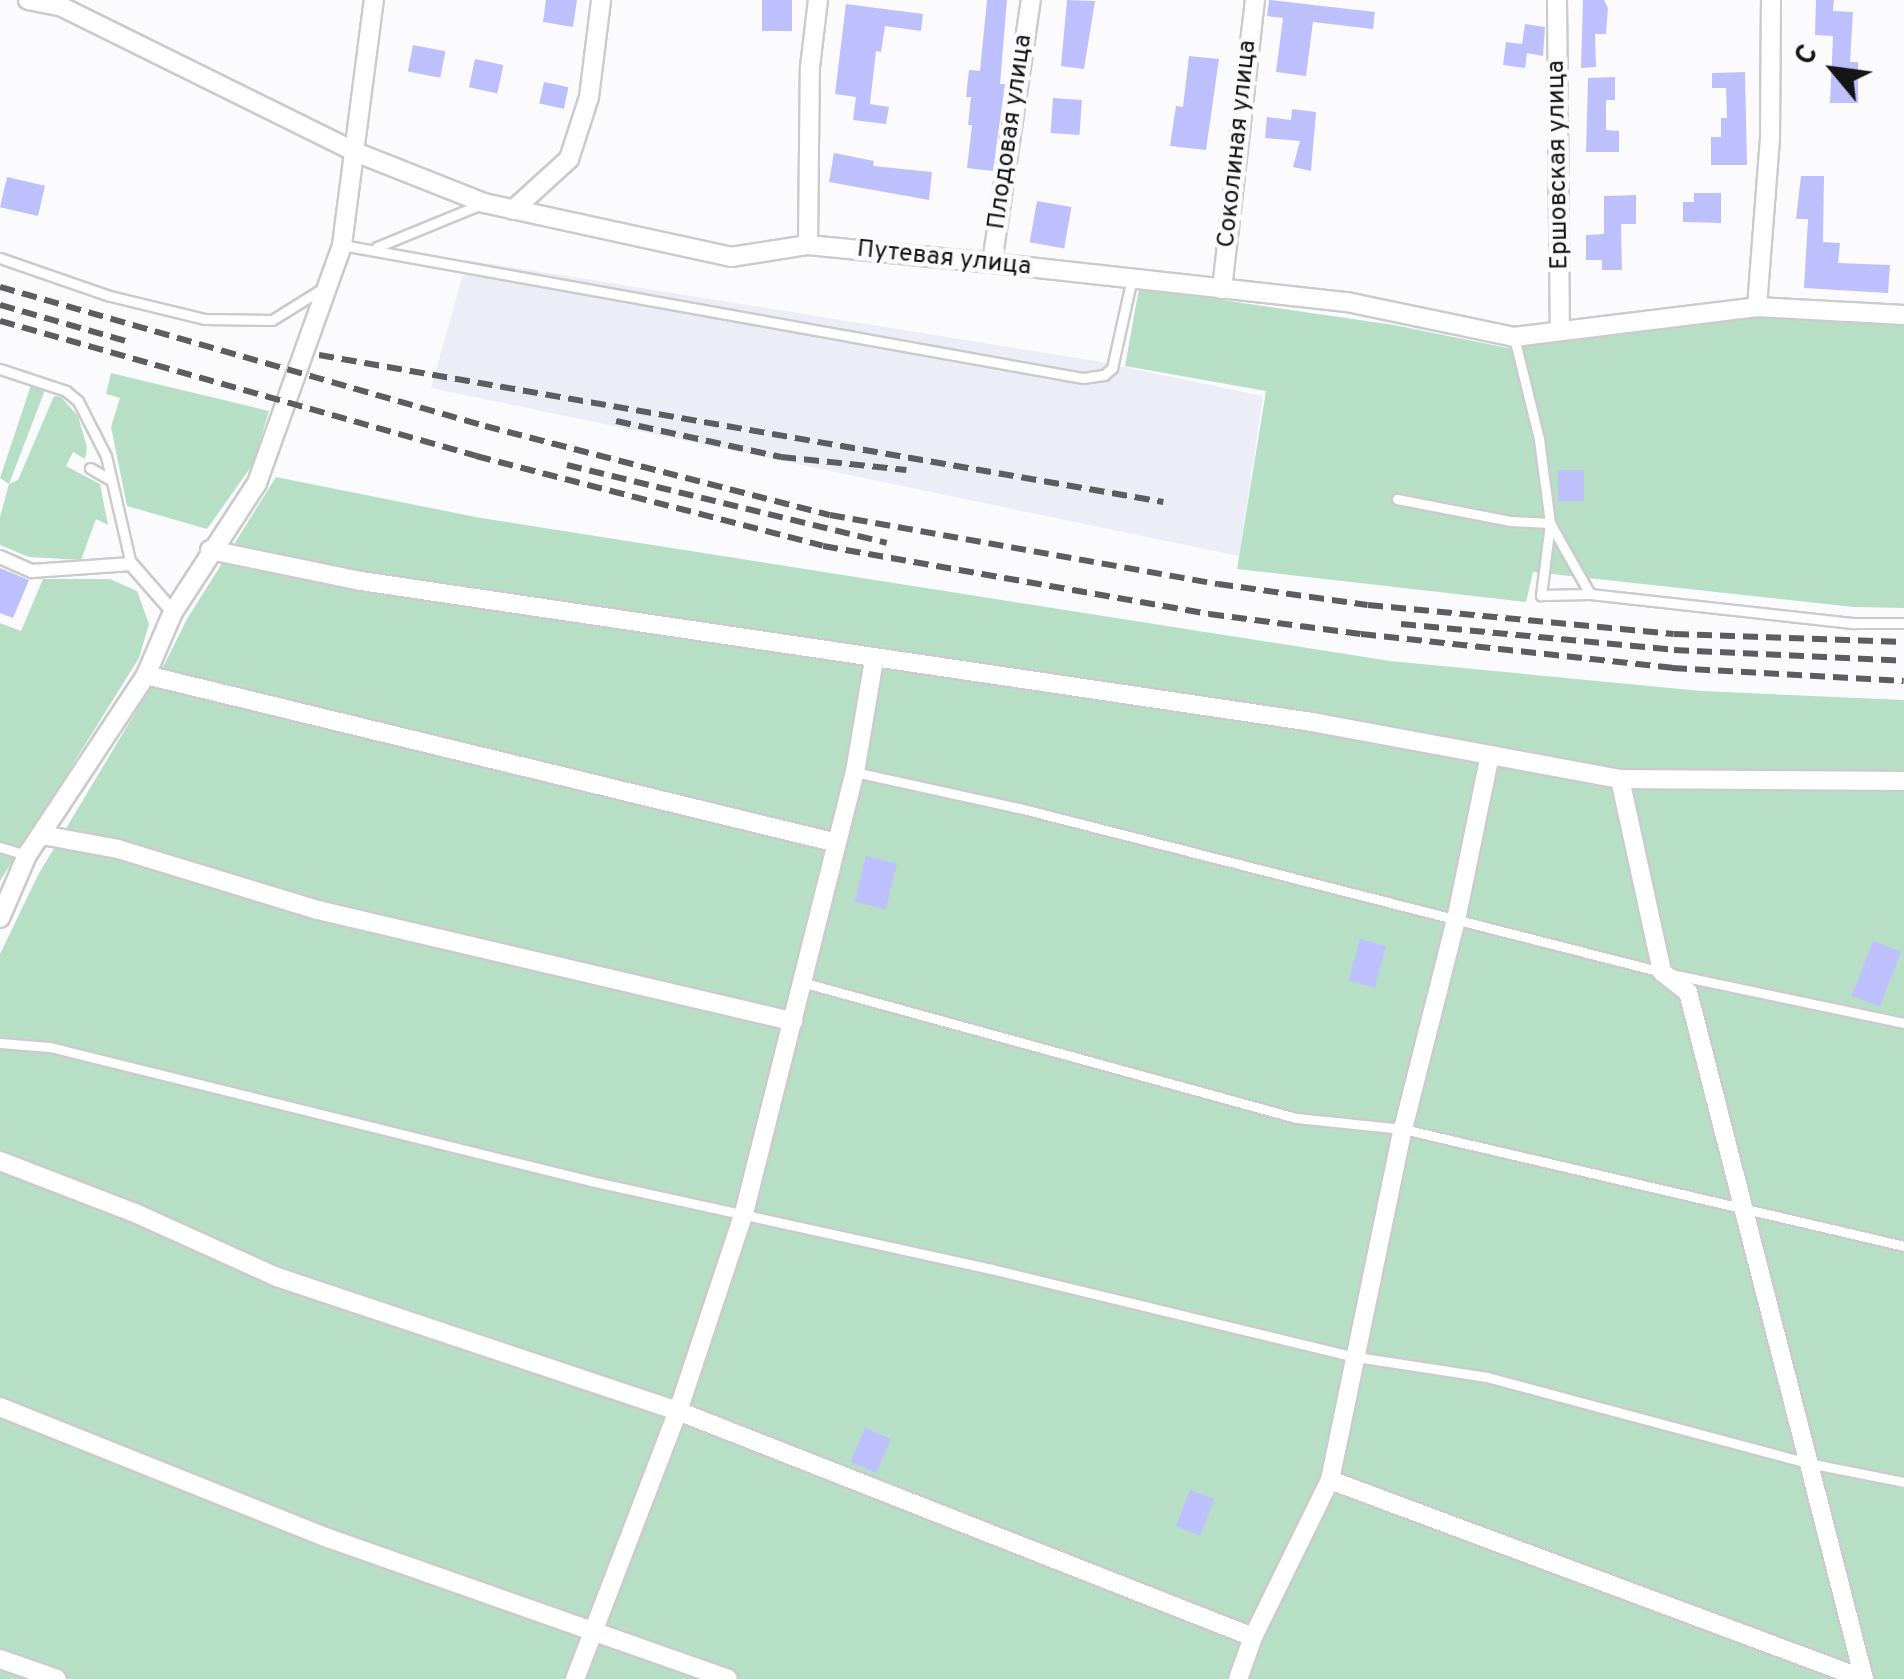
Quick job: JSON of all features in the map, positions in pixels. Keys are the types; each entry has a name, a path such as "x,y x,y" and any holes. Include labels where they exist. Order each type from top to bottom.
{"street":[{"name":"Путевая улица","path":"28,0 60,3 355,152 484,203 730,257 808,245 992,263 1347,302 1514,337 1667,322 1758,307 1904,315"},
{"path":"0,918 26,855 146,675 174,612 210,550 257,483 342,244 374,0"},
{"path":"513,210 569,159 589,97 601,0"},
{"path":"808,245 810,67 818,0"},
{"name":"Плодовая улица","path":"992,263 1031,0"},
{"name":"Соколиная улица","path":"1222,288 1254,0"},
{"name":"Ершовская улица","path":"1557,0 1560,330"},
{"path":"1758,307 1770,138 1771,0"},
{"path":"210,550 361,580 588,611 874,660 1312,722 1620,779 1904,781"},
{"path":"0,557 32,571 131,564 174,612"},
{"path":"576,1679 678,1410 744,1213 805,983 855,772 874,660"},
{"path":"146,675 837,844"},
{"path":"1238,1679 1253,1637 1330,1480 1403,1130 1456,920 1490,755"},
{"path":"1620,779 1662,972 1688,992 1864,1679"},
{"path":"42,835 118,849 318,910 793,1021"},
{"path":"0,1161 135,1213 277,1277 678,1410 1253,1637"},
{"path":"0,1407 328,1538 728,1679"},
{"path":"1330,1480 1864,1679"},
{"path":"0,1658 57,1679"}],"lane":[{"path":"374,248 484,203"},
{"path":"342,244 933,354 1083,378 1104,375 1112,368 1132,278"},
{"path":"0,258 110,296 219,320 272,320 292,311 328,284"},
{"path":"1514,337 1539,438 1550,523 1541,595 1590,594 1854,623 1904,623"},
{"path":"0,369 66,391 78,402 94,426 131,564"},
{"path":"90,468 111,480"},
{"path":"1397,500 1510,521 1550,523"},
{"path":"1550,523 1590,594"},
{"path":"855,772 1019,808 1662,972 1904,1023"},
{"path":"0,847 26,855"},
{"path":"805,983 1296,1118 1403,1130 1904,1246"},
{"path":"0,1043 50,1047 592,1181 1356,1357 1487,1376 1808,1463 1904,1482"}],"shaded area":[{"path":"467,260 1096,361 1263,396 1239,556 431,388"}],"green space":[{"path":"1139,288 1394,325 1508,348 1554,336 1671,328 1747,310 1904,324 1904,608 1853,607 1533,572 1526,602 1237,569 1266,391 1125,366"},
{"path":"111,373 269,411 253,464 207,529 127,506 111,427 120,398 106,394"},
{"path":"31,385 45,390 9,484 0,478"},
{"path":"54,396 61,397 78,416 87,447 85,459 73,452 66,466 100,484 108,525 96,519 81,560 29,557 0,545 0,517 9,484 18,480"},
{"path":"276,477 481,518 1390,661 1702,691 1904,700 1904,1679 0,1679 0,954 38,875 165,663 187,619"},
{"path":"43,579 110,579 137,591 149,624 139,658 0,881 0,623 21,631"}],"building":[{"path":"546,0 577,0 573,27 543,22"},
{"path":"762,0 792,0 792,31 762,31"},
{"path":"987,0 1007,0 1000,84 1005,84 993,171 967,168 972,125 968,125 971,97 966,97 969,70 980,71"},
{"path":"1067,0 1095,1 1084,69 1061,66"},
{"path":"1269,0 1375,12 1373,29 1313,22 1306,76 1276,72 1283,18 1267,16"},
{"path":"1583,0 1604,0 1608,8 1606,34 1595,34 1596,67 1581,68"},
{"path":"1816,0 1834,0 1833,11 1853,12 1850,62 1858,62 1858,103 1830,103 1833,36 1815,35"},
{"path":"846,4 923,14 921,31 885,26 881,52 876,51 870,104 889,107 886,124 853,120 856,97 835,94"},
{"path":"1525,24 1545,27 1543,56 1527,53 1525,68 1503,65 1506,42 1522,44"},
{"path":"413,45 445,51 440,78 408,72"},
{"path":"1189,56 1219,59 1206,150 1170,146 1176,106 1183,107"},
{"path":"475,59 503,65 497,93 469,87"},
{"path":"1745,72 1747,165 1711,165 1711,137 1721,137 1721,118 1727,118 1726,88 1712,88 1712,73"},
{"path":"1615,77 1615,100 1606,100 1606,130 1619,131 1619,152 1586,152 1588,78"},
{"path":"544,82 568,87 564,109 539,104"},
{"path":"1053,98 1082,100 1079,135 1051,133"},
{"path":"1292,109 1316,112 1311,171 1293,167 1300,141 1265,138 1267,117 1291,120"},
{"path":"834,153 874,161 873,166 932,172 929,200 829,182"},
{"path":"1801,176 1824,176 1823,242 1840,243 1838,263 1890,265 1888,293 1804,288 1808,219 1796,219"},
{"path":"7,177 45,186 38,216 0,207"},
{"path":"1694,193 1721,193 1721,223 1683,222 1683,202 1694,202"},
{"path":"1636,195 1636,224 1621,224 1622,270 1602,270 1602,260 1586,260 1586,235 1604,234 1604,196"},
{"path":"1037,201 1071,207 1064,248 1030,242"},
{"path":"1558,470 1584,470 1584,501 1558,501"},
{"path":"0,568 29,580 13,618 0,613"},
{"path":"866,856 897,864 886,909 855,902"},
{"path":"1360,939 1386,946 1375,988 1349,981"},
{"path":"1873,941 1901,952 1880,1007 1852,996"},
{"path":"865,1428 891,1439 876,1473 851,1462"},
{"path":"1190,1490 1214,1499 1200,1536 1176,1526"}],"railway":[{"path":"0,287 485,426 830,515 1218,584 1368,605 1674,634 1904,642"},
{"path":"0,305 129,342"},
{"path":"0,321 476,456 823,546 1209,614 1361,634 1672,668 1904,681"},
{"path":"319,355 1163,502"},
{"path":"616,421 781,457 906,470"},
{"path":"567,465 887,543"},
{"path":"1401,624 1674,650 1904,661"}]}
